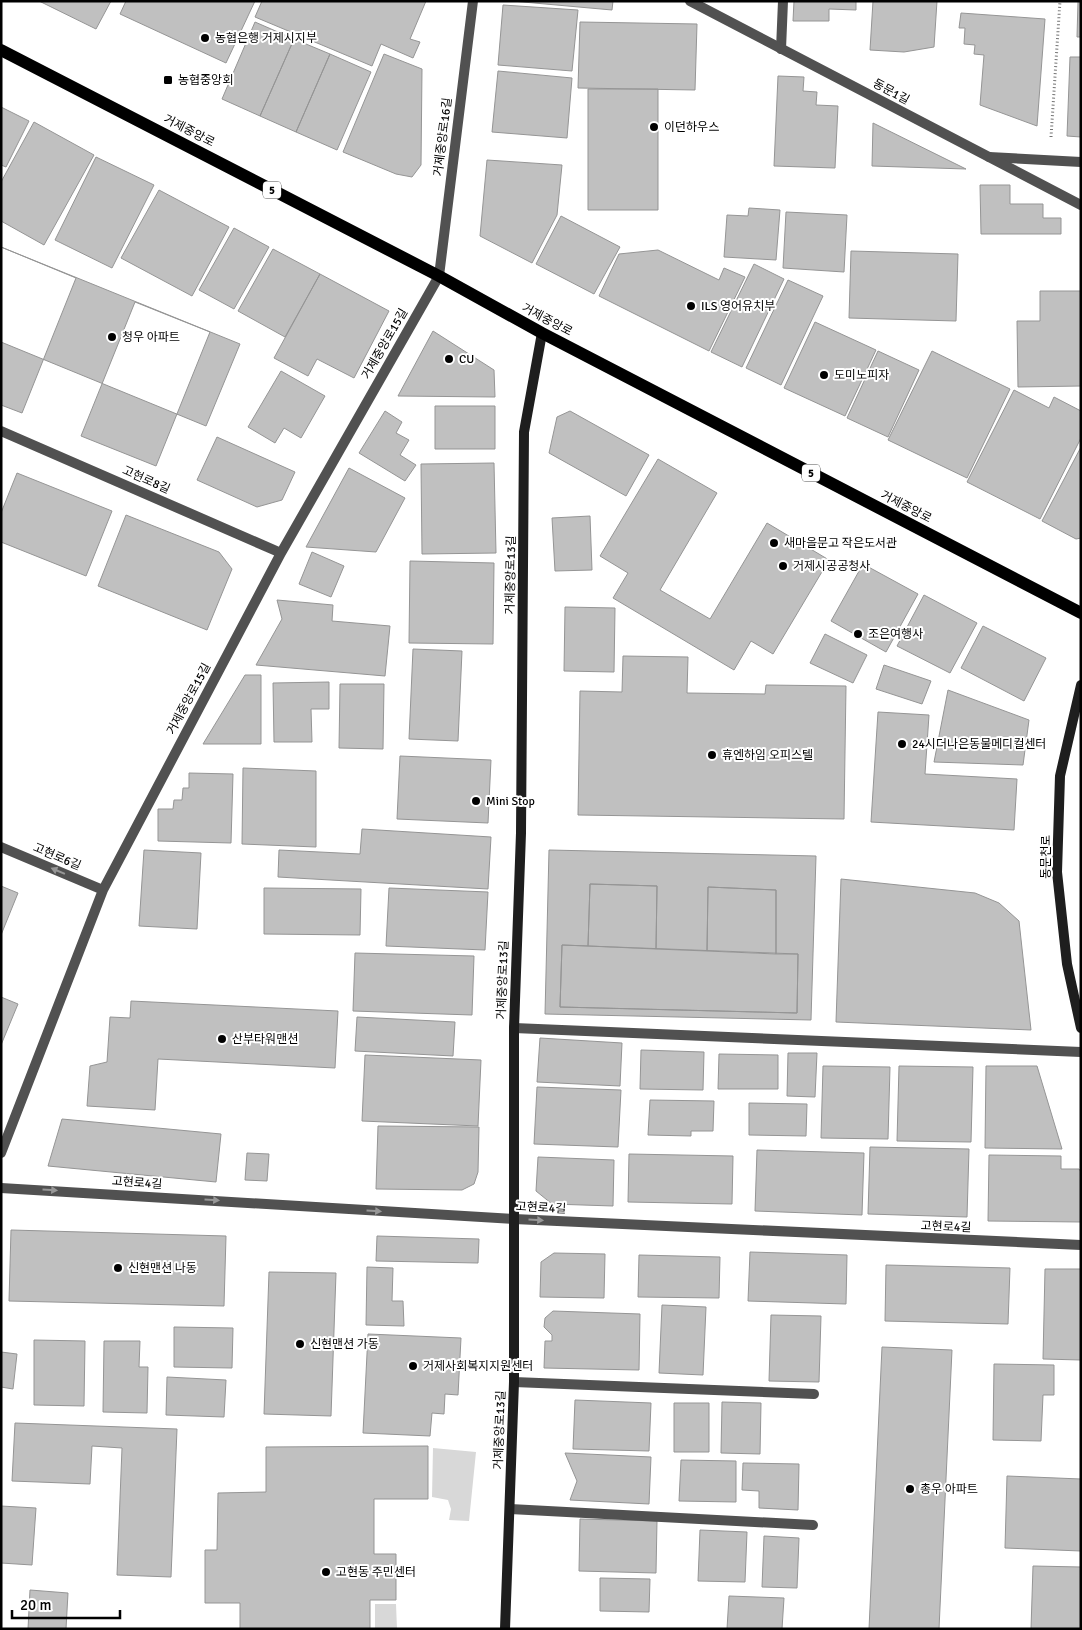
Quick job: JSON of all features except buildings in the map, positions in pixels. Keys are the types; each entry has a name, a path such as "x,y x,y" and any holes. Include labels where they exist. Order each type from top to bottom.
{"main road":[{"name":"거제중앙로","path":"1,50 439,276 542,333 1081,613"}],"street":[{"name":"거제중앙로16길","path":"439,276 473,1"},
{"name":"동문1길","path":"690,1 1081,205"},
{"path":"781,49 782,1"},
{"path":"988,157 1081,162"},
{"name":"거제중앙로15길","path":"1,1153 103,890 281,553 439,276"},
{"name":"거제중앙로13길","path":"505,1629 514,1382 514,1028 521,833 524,432 542,333"},
{"name":"고현로8길","path":"1,431 281,553"},
{"name":"동문천로","path":"1081,686 1060,776 1057,872 1067,964 1081,1028"},
{"name":"고현로6길","path":"1,847 103,890"},
{"path":"514,1028 1081,1052"},
{"name":"고현로4길","path":"1,1188 514,1219 1081,1244"},
{"path":"514,1382 814,1394"},
{"path":"510,1509 813,1525"}],"path":[{"path":"1050,160 1060,1"}],"shaded area":[{"path":"433,1448 476,1452 469,1521 449,1520 451,1509 448,1500 432,1497"},
{"path":"375,1604 396,1604 397,1629 375,1629"}],"place":[{"name":"농협은행 거제시지부","path":"205,38"},
{"name":"농협중앙회","path":"168,80"},
{"name":"이던하우스","path":"654,127"},
{"name":"ILS 영어유치부","path":"691,306"},
{"name":"청우 아파트","path":"112,337"},
{"name":"CU","path":"449,359"},
{"name":"도미노피자","path":"824,375"},
{"name":"새마을문고 작은도서관","path":"774,543"},
{"name":"거제시공공청사","path":"783,566"},
{"name":"조은여행사","path":"858,634"},
{"name":"24시더나은동물메디컬센터","path":"902,744"},
{"name":"휴엔하임 오피스텔","path":"712,755"},
{"name":"Mini Stop","path":"476,801"},
{"name":"산부타워맨션","path":"222,1039"},
{"name":"신현맨션 나동","path":"118,1268"},
{"name":"신현맨션 가동","path":"300,1344"},
{"name":"거제사회복지지원센터","path":"413,1366"},
{"name":"총우 아파트","path":"910,1489"},
{"name":"고현동 주민센터","path":"326,1572"}]}
